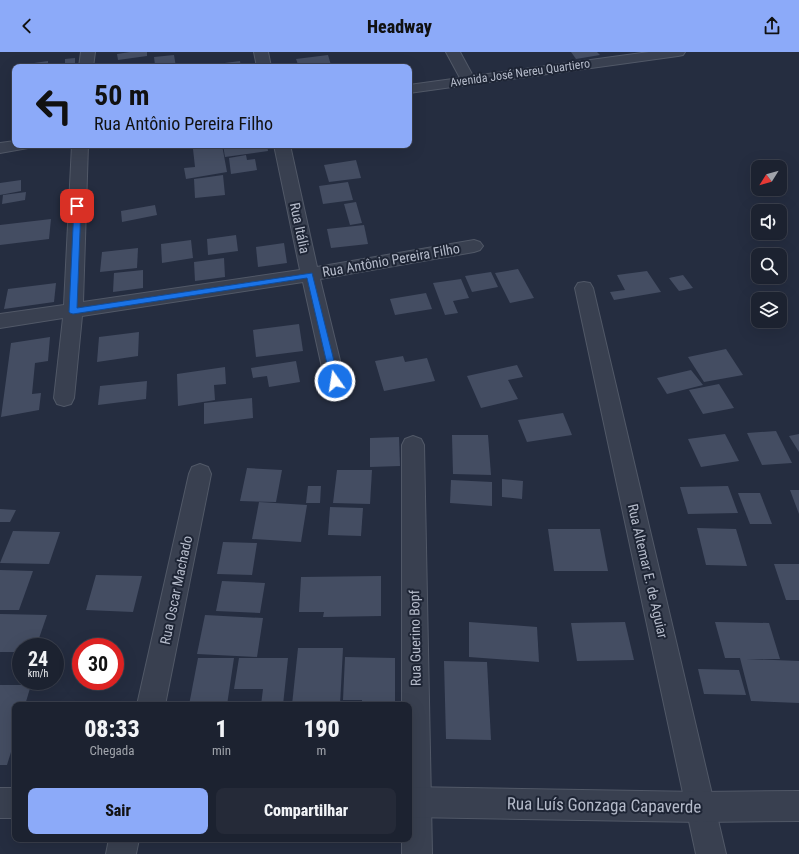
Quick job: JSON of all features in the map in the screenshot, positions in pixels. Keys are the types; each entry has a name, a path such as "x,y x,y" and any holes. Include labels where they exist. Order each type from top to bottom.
{"street":[{"path":"86,64 88,52"},
{"path":"260,52 263,64"},
{"path":"453,52 469,81"},
{"name":"Avenida José Nereu Quartiero","path":"412,89 469,81 622,55 678,52"},
{"path":"0,148 12,146"},
{"path":"64,398 73,312 80,148"},
{"name":"Rua Itália","path":"283,148 335,381"},
{"name":"Rua Antônio Pereira Filho","path":"0,321 73,312 310,275 474,246"},
{"name":"Rua Altemar E. de Aguiar","path":"584,288 711,854"},
{"name":"Rua Guerino Bopf","path":"413,445 413,802 417,854"},
{"name":"Rua Oscar Machado","path":"152,702 200,474"},
{"name":"Rua Luís Gonzaga Capaverde","path":"413,802 700,807 799,806"},
{"path":"0,803 12,803"},
{"path":"121,854 123,842"}],"building":[{"path":"147,52 147,56 118,60 117,54"},
{"path":"571,52 597,52 600,55 576,59"},
{"path":"174,55 176,64 155,64 154,57"},
{"path":"328,55 331,64 298,64 296,59"},
{"path":"75,58 75,64 65,64 65,59"},
{"path":"48,61 48,64 27,64"},
{"path":"240,61 240,64 217,64"},
{"path":"223,148 227,172 186,179 184,168 195,167 193,149"},
{"path":"224,148 268,148 268,151 225,157"},
{"path":"246,155 247,160 255,159 257,170 231,174 229,158"},
{"path":"356,160 361,178 329,182 324,165"},
{"path":"223,175 225,195 195,198 194,179"},
{"path":"21,180 21,191 0,195 0,183"},
{"path":"348,182 353,200 323,204 319,186"},
{"path":"26,192 25,200 2,204 3,195"},
{"path":"356,202 362,223 350,225 344,204"},
{"path":"155,205 157,215 122,222 121,211"},
{"path":"51,219 49,239 0,245 0,225"},
{"path":"364,225 368,244 331,248 327,229"},
{"path":"236,235 238,251 208,255 207,239"},
{"path":"191,240 193,258 162,263 161,244"},
{"path":"284,243 287,263 258,267 256,247"},
{"path":"138,248 137,268 100,272 102,252"},
{"path":"224,258 225,277 195,281 194,262"},
{"path":"518,269 534,298 510,303 495,273"},
{"path":"143,270 143,288 113,292 114,273"},
{"path":"647,271 661,292 614,300 610,292 625,290 617,275"},
{"path":"491,272 498,287 472,292 465,276"},
{"path":"683,275 693,288 679,291 669,278"},
{"path":"461,279 469,298 453,301 458,313 445,315 433,283"},
{"path":"56,283 54,302 4,309 8,289"},
{"path":"426,293 432,309 395,315 390,299"},
{"path":"299,324 303,351 256,357 253,330"},
{"path":"139,332 138,356 97,362 99,337"},
{"path":"50,337 48,361 35,363 32,394 41,393 39,410 1,417 11,343"},
{"path":"726,349 743,375 704,382 688,357"},
{"path":"403,356 405,362 427,358 435,381 384,391 375,361"},
{"path":"296,361 300,382 269,387 267,376 253,378 251,368"},
{"path":"517,365 523,377 508,380 518,399 481,408 467,376"},
{"path":"225,367 226,384 214,385 215,400 178,406 177,374"},
{"path":"691,370 703,385 667,394 657,378"},
{"path":"147,381 146,399 98,405 100,386"},
{"path":"719,384 734,408 703,414 689,390"},
{"path":"252,398 253,418 204,424 204,403"},
{"path":"563,413 572,435 527,442 518,420"},
{"path":"776,431 792,463 762,465 747,433"},
{"path":"725,434 739,461 701,467 688,439"},
{"path":"799,434 799,452 789,436"},
{"path":"452,435 488,435 491,475 453,474"},
{"path":"399,437 400,466 370,467 370,438"},
{"path":"247,468 282,470 276,502 240,501"},
{"path":"337,470 372,470 370,504 333,503"},
{"path":"502,479 523,481 522,499 502,497"},
{"path":"451,480 492,482 492,506 450,503"},
{"path":"308,486 321,486 320,503 306,503"},
{"path":"728,486 738,513 688,514 680,487"},
{"path":"790,490 799,490 799,514"},
{"path":"738,493 760,493 772,524 750,524"},
{"path":"259,502 307,505 301,542 252,539"},
{"path":"330,507 363,508 361,536 328,535"},
{"path":"0,509 16,510 10,522 0,522"},
{"path":"697,528 736,529 747,566 706,565"},
{"path":"548,529 600,529 608,571 554,571"},
{"path":"13,531 60,532 49,564 0,563"},
{"path":"223,542 257,543 252,575 217,574"},
{"path":"774,564 799,564 799,600 786,600"},
{"path":"0,570 33,571 19,610 0,610"},
{"path":"96,575 142,576 133,612 86,610"},
{"path":"381,576 381,616 323,617 324,612 299,612 301,577"},
{"path":"222,581 265,583 260,613 216,611"},
{"path":"0,614 47,615 39,638 12,638 12,652 0,652"},
{"path":"205,615 263,618 257,657 197,654"},
{"path":"469,622 537,627 539,662 469,657"},
{"path":"625,622 634,660 577,661 571,623"},
{"path":"715,622 769,623 780,659 746,659 799,661 799,703 751,701 740,658 725,658"},
{"path":"298,648 343,648 340,702 292,702"},
{"path":"345,657 395,658 395,702 362,702 362,700 343,700"},
{"path":"198,658 234,658 227,702 190,702"},
{"path":"239,658 288,658 283,702 261,702 263,689 234,689"},
{"path":"444,661 487,662 491,740 446,739"},
{"path":"698,669 739,670 746,695 704,694"},
{"path":"0,685 12,685 12,690 30,690 26,702 12,702 12,749 7,765 0,765"}],"route":[{"path":"77,206 73,312 310,275 335,381"}]}
